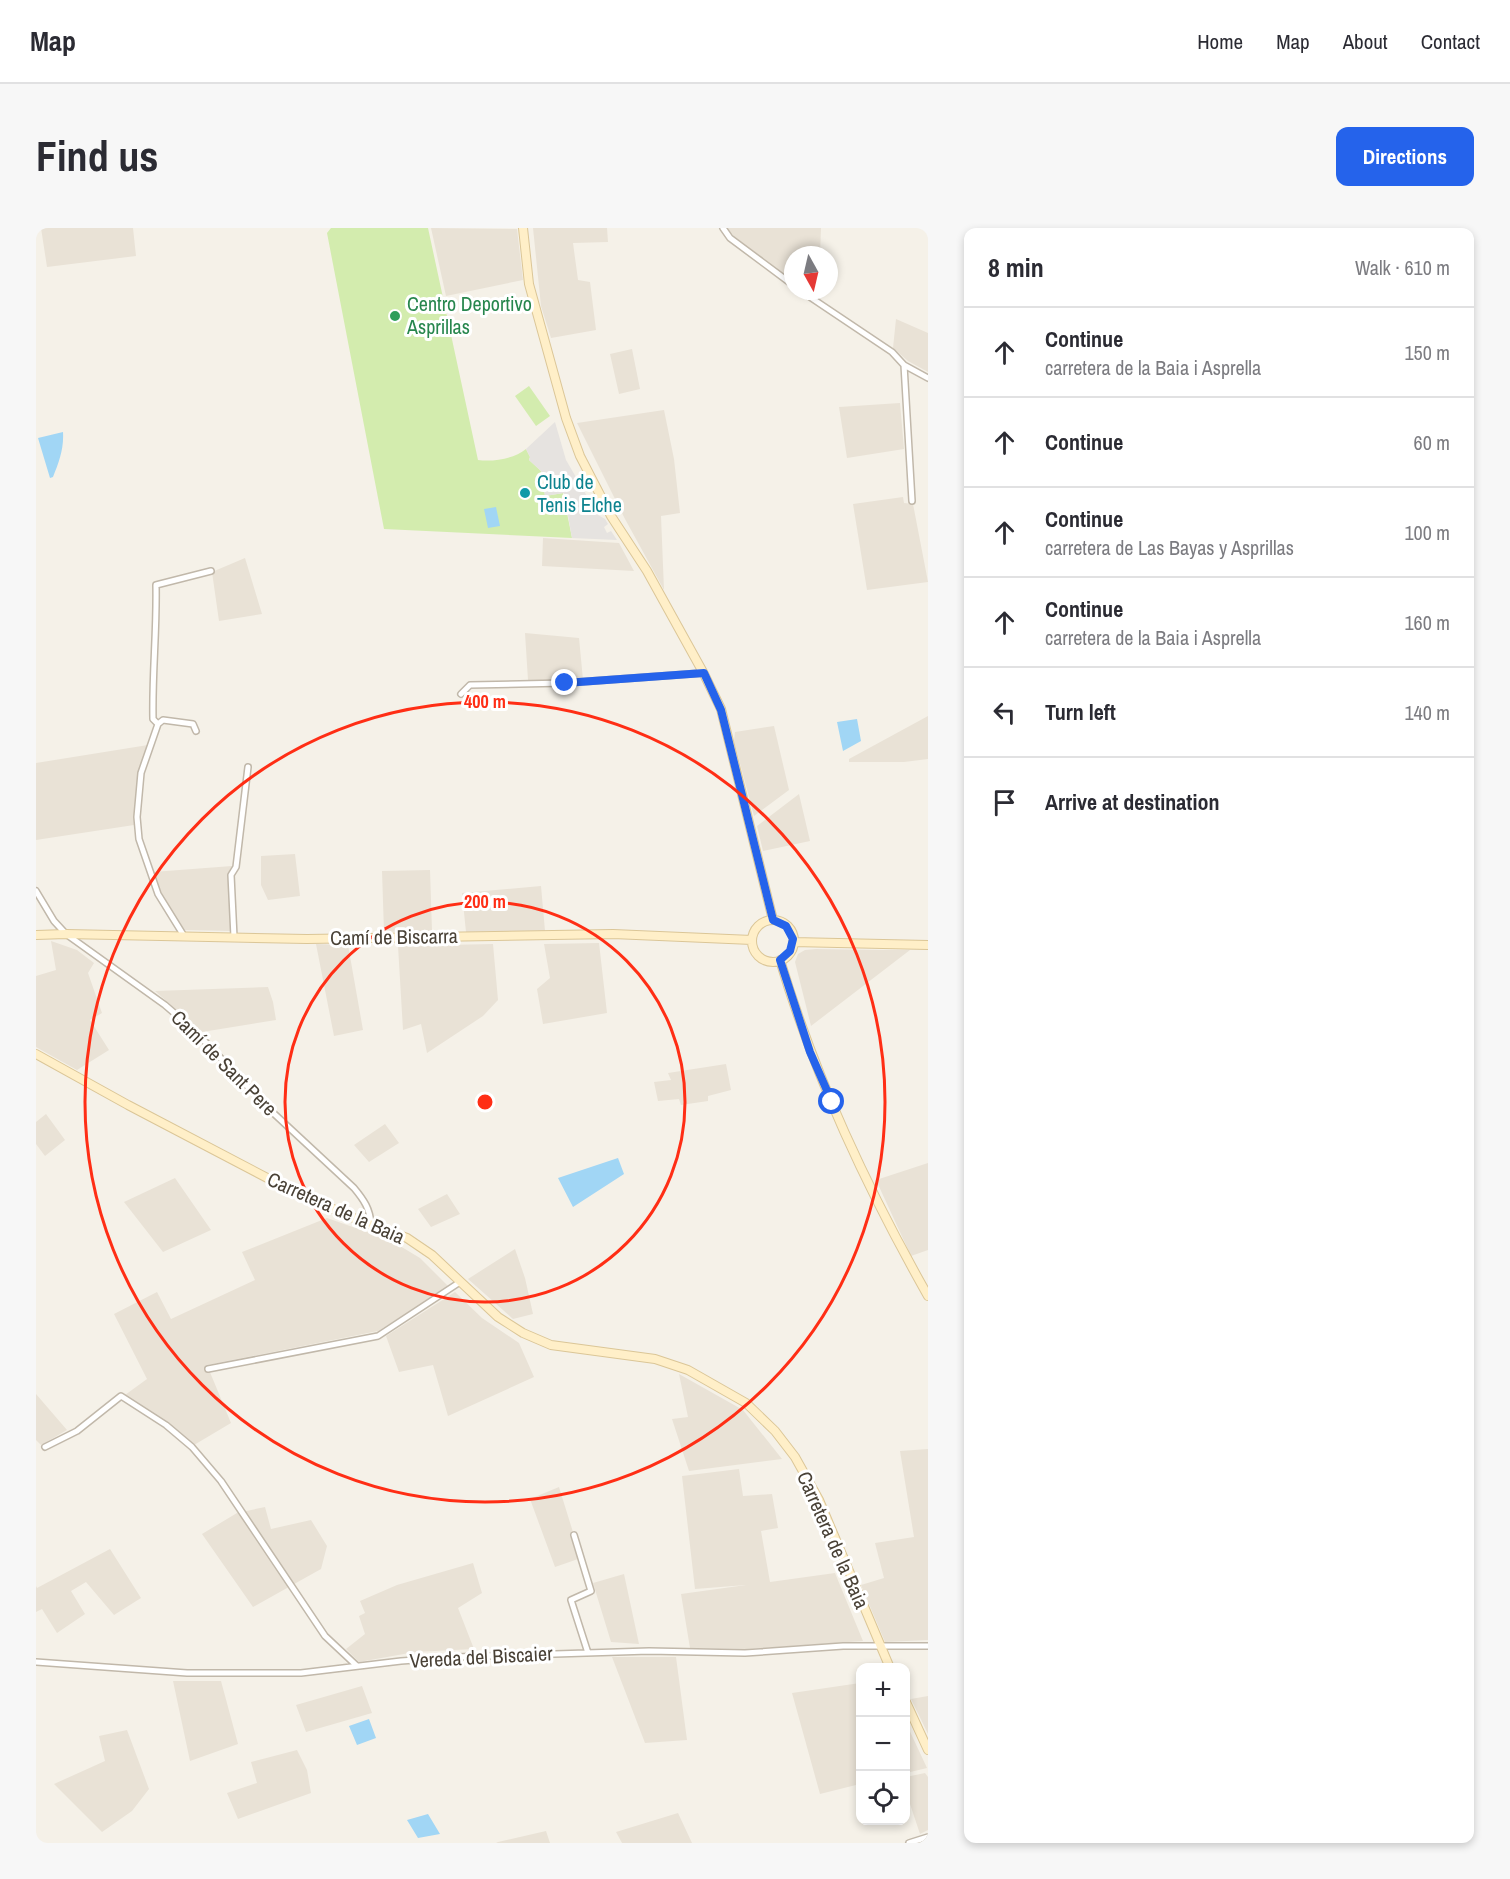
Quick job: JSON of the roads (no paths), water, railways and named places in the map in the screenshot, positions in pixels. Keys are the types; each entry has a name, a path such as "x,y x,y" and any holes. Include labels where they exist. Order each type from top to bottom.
{"main road":[{"path":"523,228 529,284 554,377 580,456 611,516 647,571 704,673 721,710 773,920"},
{"path":"773,920 786,926 791,932 793,942 790,951 780,960 768,961 762,959 754,950 752,940 758,927 773,920"},
{"name":"Camí de Biscarra","path":"36,935 66,933 307,939 613,934 752,940"},
{"path":"793,942 928,945"},
{"path":"780,960 813,1060 877,1203 928,1296"},
{"name":"Carretera de la Baia","path":"36,1054 294,1192 407,1238 432,1255 498,1317 523,1333 551,1345 655,1359 688,1370 746,1403 775,1431 795,1457 819,1500 888,1663"},
{"path":"910,1711 928,1750"}],"street":[{"path":"723,228 730,238 784,278"},
{"path":"814,300 892,352 904,365 928,378"},
{"path":"904,365 912,501"},
{"path":"158,724 153,719 152,679 157,626 156,585 211,571"},
{"path":"461,694 470,685 565,683 704,673"},
{"path":"184,936 158,894 139,839 137,817 141,774 158,724 163,720 193,724 196,730"},
{"path":"234,937 231,875 236,867 248,766"},
{"name":"Camí de Sant Pere","path":"36,891 54,921 66,933 165,1005 195,1031 270,1109 354,1188 366,1202 371,1224"},
{"path":"208,1369 378,1336 460,1282"},
{"path":"45,1447 77,1431 121,1396 166,1425 192,1447 221,1481 325,1636 357,1666"},
{"path":"574,1535 591,1591 571,1600 588,1653"},
{"name":"Vereda del Biscaier","path":"36,1662 224,1675 301,1673 456,1657 649,1651 745,1653 843,1647 928,1646"},
{"path":"909,1843 928,1837"}],"water":[{"path":"63,432 61,455 53,477 50,478 38,438"},
{"path":"496,507 500,526 488,528 484,509"},
{"path":"857,719 861,741 843,751 837,722"},
{"path":"618,1158 624,1174 573,1207 558,1178"},
{"path":"369,1719 376,1738 357,1745 349,1726"},
{"path":"428,1814 440,1834 418,1838 407,1820"}],"place":[{"name":"Centro Deportivo Asprillas","path":"395,316"},
{"name":"Club de Tenis Elche","path":"525,493"}]}
